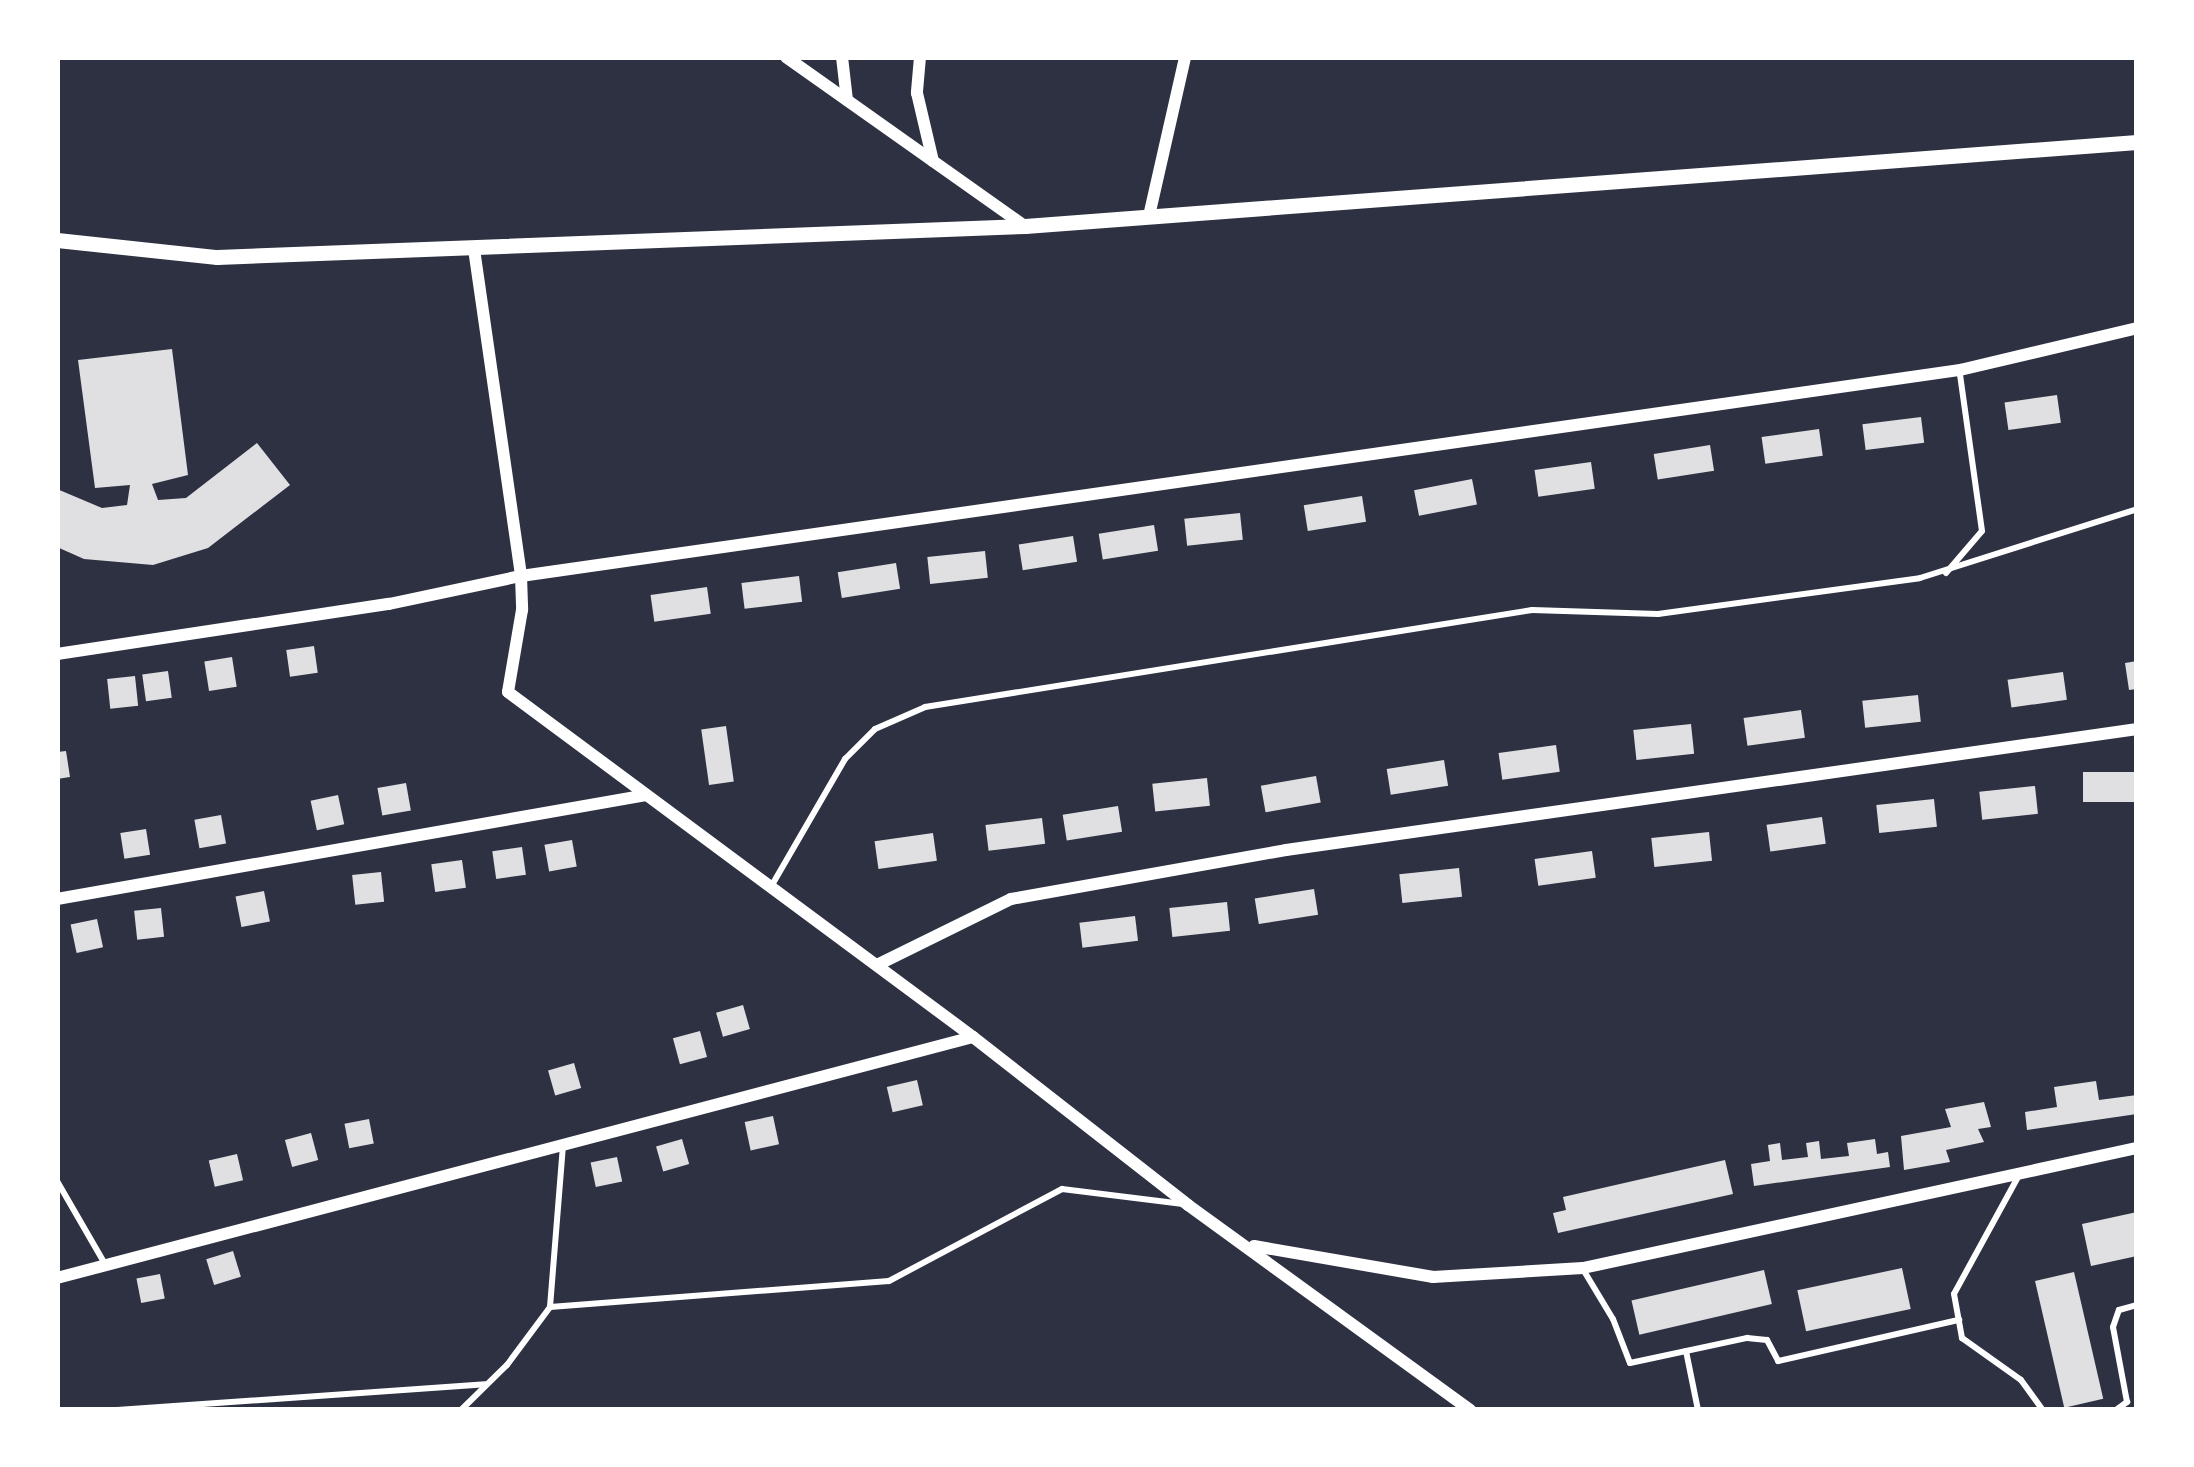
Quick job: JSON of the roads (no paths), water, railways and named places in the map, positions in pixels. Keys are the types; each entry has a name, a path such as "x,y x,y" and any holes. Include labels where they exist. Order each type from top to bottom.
{"street":[{"path":"786,57 1025,226"},
{"path":"842,57 847,100"},
{"path":"920,57 917,92 933,161"},
{"path":"1149,216 1186,57"},
{"path":"57,240 217,257 1025,226 2137,142"},
{"path":"474,249 520,576 522,610 508,692 973,1037 1188,1205 1251,1246 1471,1410"},
{"path":"57,654 388,604 520,576 1960,370 2137,328"},
{"path":"877,965 1011,899 1286,850 2137,729"},
{"path":"57,899 646,795"},
{"path":"57,1279 973,1037"},
{"path":"1251,1246 1433,1277 1582,1268 2137,1148"}],"lane":[{"path":"1946,573 1982,531 1960,370"},
{"path":"770,888 845,760 875,729 925,707 1509,613 1658,614 1946,573 2137,509"},
{"path":"461,1410 550,1307 563,1145"},
{"path":"2020,1174 1958,1279 1954,1294 1962,1338 2021,1380 2043,1410"},
{"path":"57,1181 106,1266"},
{"path":"550,1307 889,1281 1062,1190 1188,1205"},
{"path":"1582,1268 1613,1318 1630,1363 1747,1338 1767,1340 1778,1361 1958,1320"},
{"path":"2127,1402 2113,1327 2119,1310 2137,1305"},
{"path":"1686,1351 1698,1410"},
{"path":"118,1410 488,1383"},
{"path":"2116,1410 2137,1399"}]}
